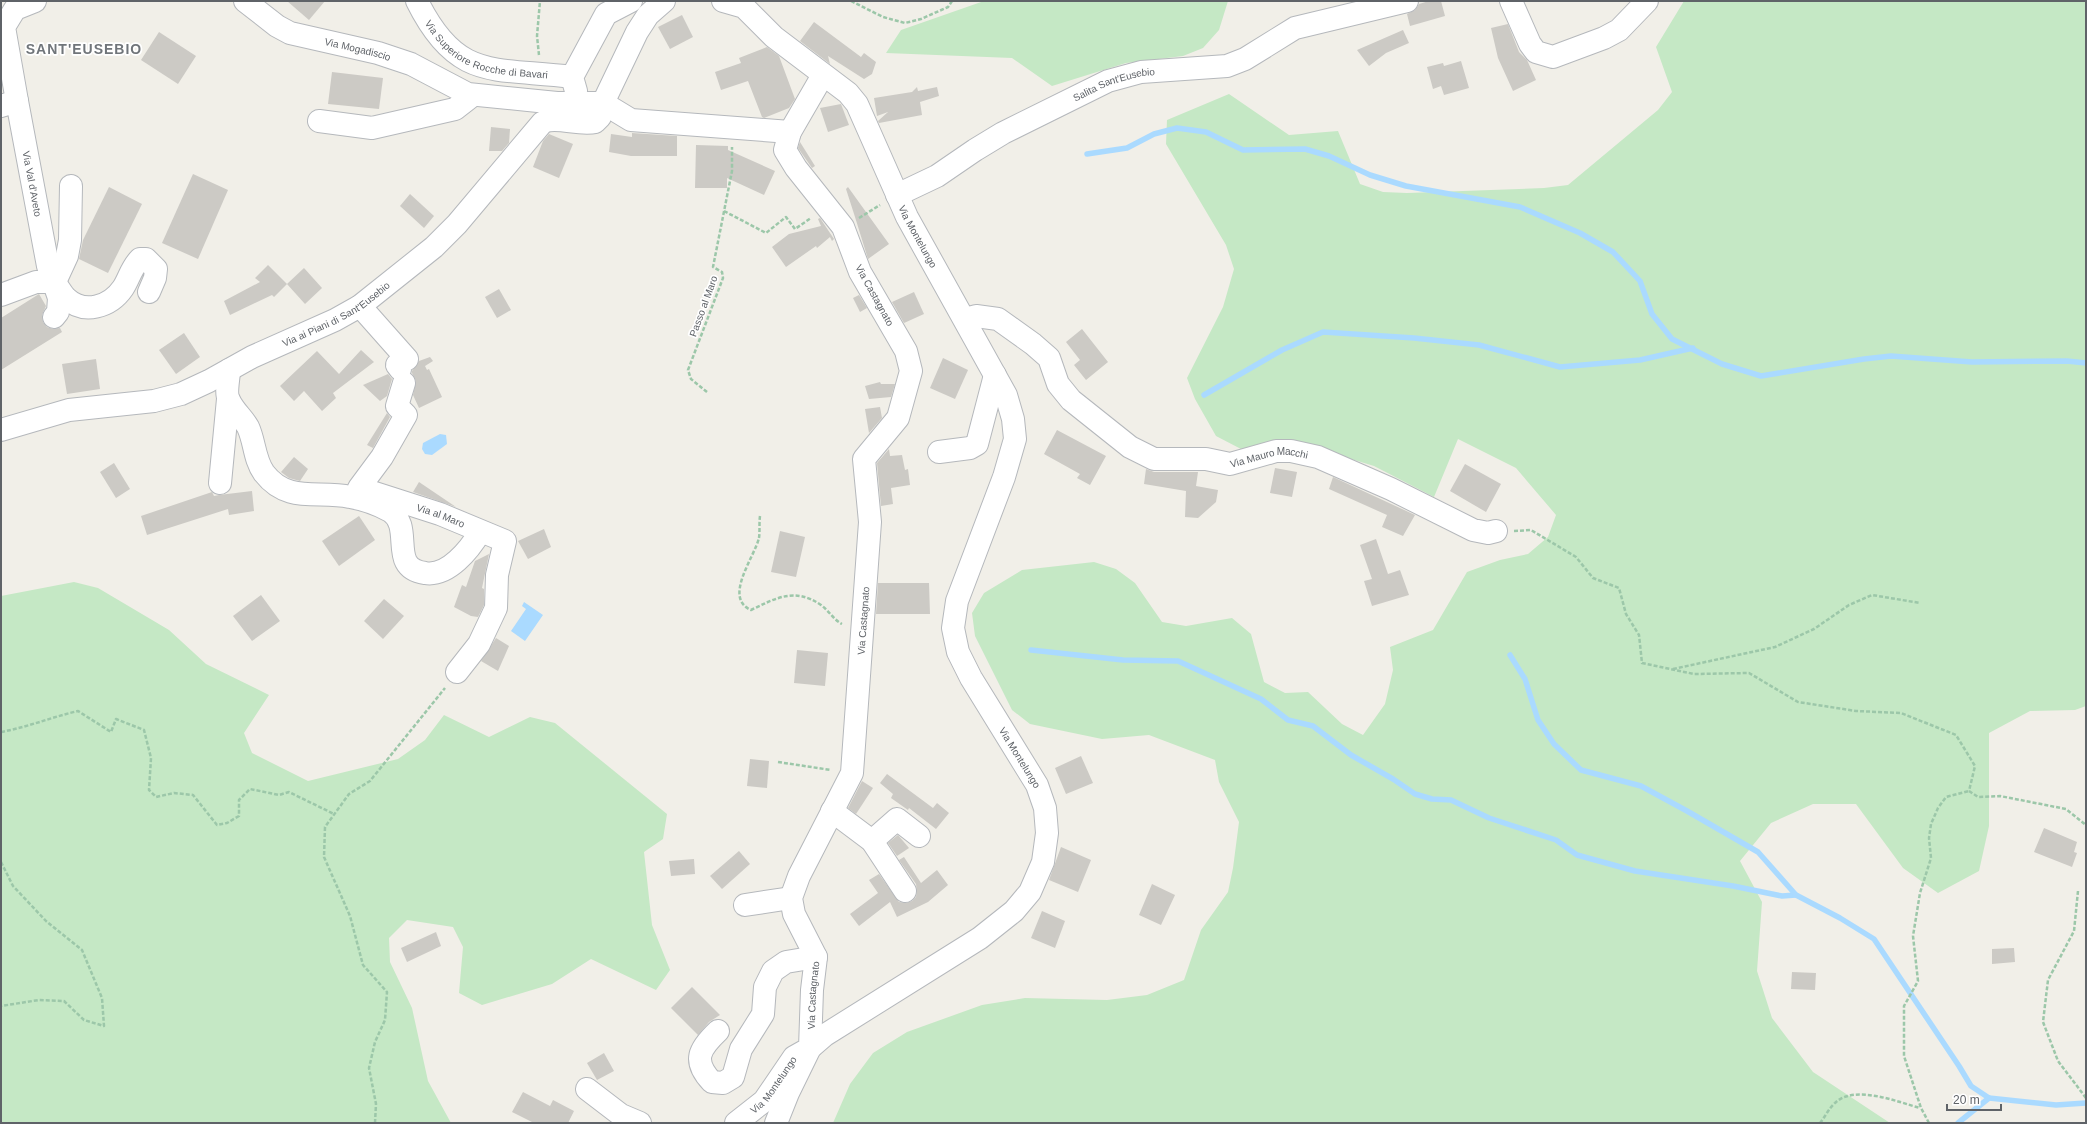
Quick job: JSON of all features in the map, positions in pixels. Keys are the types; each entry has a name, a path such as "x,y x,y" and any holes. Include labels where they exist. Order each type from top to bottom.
{"street":[{"name":"Via Val d'Aveto","path":"35,1 16,9 4,27 9,104 48,266 55,282 66,298 73,304 98,307 112,300 123,288 133,265 140,259 146,259 156,269 155,278 149,292"},
{"name":"Via Mogadiscio","path":"245,1 277,26 290,33 378,53 411,64 468,94 517,100 603,103"},
{"name":"Via Superiore Rocche di Bavari","path":"417,1 428,23 458,56 489,69 572,77"},
{"path":"575,103 572,77 606,14 632,1"},
{"path":"637,1 638,32"},
{"path":"664,1 648,15 603,103 631,120 760,129 788,141 823,75 774,37 756,11 723,1"},
{"name":"Salita Sant'Eusebio","path":"897,195 937,176 1003,133 1108,81 1141,72 1228,66 1245,59 1295,28 1407,1"},
{"path":"1511,1 1530,44 1536,52 1553,57 1604,38 1619,30 1647,1"},
{"name":"Via Montelungo","path":"736,1123 764,1101 794,1057 810,1048 825,1035 980,938 1014,911 1030,892 1043,862 1047,833 1045,808 1037,785 971,678 958,652 953,628 957,601 1004,476 1015,439 1013,418 1006,395 907,217 856,104 848,93 823,75"},
{"path":"318,121 372,128 455,109 472,94"},
{"name":"Via ai Piani di Sant'Eusebio","path":"1,430 68,410 154,401 181,394 252,357 335,320 360,306 434,247 458,224 542,123 547,120 581,123 595,122 600,117 603,103"},
{"name":"Via Castagnato","path":"788,141 796,168 843,227 860,272 906,351 911,371 898,418 885,436 871,449 864,459 870,522 852,773 799,876 790,898 794,914 816,957 812,990 810,1048"},
{"path":"1,295 36,282 55,282 67,256 70,240 71,186"},
{"name":"Via Val d'Aveto","path":"54,317 58,312 60,305 55,282"},
{"name":"Via al Maro","path":"360,306 407,358 397,365 402,376 397,406 406,415 382,457 358,488 440,514 480,532 505,541 497,575 496,608 479,644 457,672"},
{"name":"Via Mauro Macchi","path":"965,320 976,316 998,319 1034,344 1049,358 1058,384 1071,400 1130,447 1154,459 1206,459 1230,464 1276,451 1291,451 1318,457 1473,530 1488,533 1496,531"},
{"path":"220,483 228,399 229,370"},
{"path":"939,452 970,448 977,444 995,375"},
{"path":"228,399 248,428 256,459 271,481 286,491 301,494 350,496 390,511 400,524 404,556 407,564 413,570 427,574 442,570 464,554 473,544 480,532"},
{"path":"832,811 872,841 905,891"},
{"path":"872,841 897,819 919,836"},
{"path":"745,904 790,898"},
{"path":"718,1031 704,1044 700,1058 704,1074 712,1082 723,1083 733,1077 741,1050 763,1014 766,987 773,971 786,962 816,957"},
{"name":"Via Montelungo","path":"776,1123 788,1093 810,1048"},
{"path":"587,1088 621,1116 640,1123"}],"path":[{"path":"540,1 537,36 542,73"},
{"path":"851,1 883,17 905,23 921,19 948,7 952,1"},
{"name":"Passo al Maro","path":"707,392 691,379 688,370 723,278 722,272 712,267 732,171 733,127"},
{"path":"843,227 897,195"},
{"path":"724,211 766,233 786,217 795,229 829,208"},
{"path":"760,516 759,538 739,589 739,600 743,607 751,610 772,600 797,594 808,597 822,606 840,623 846,626 862,628"},
{"path":"1496,531 1510,532 1531,530 1576,557 1593,578 1619,588 1626,614 1639,635 1642,663 1694,674 1749,673 1798,702 1856,711 1901,713 1927,723 1956,735 1975,766 1969,791"},
{"path":"1671,669 1775,647 1814,629 1849,606 1872,595 1920,604"},
{"path":"375,1123 376,1104 369,1068 375,1042 385,1020 387,992 363,964 350,916 324,857 325,827 349,794 370,782 381,765 457,672"},
{"path":"1,732 22,728 56,716 78,711 111,732 116,719 144,730 151,758 149,790 156,797 174,792 192,795 217,825 226,823 239,816 239,800 250,789 279,795 289,792 334,814"},
{"path":"778,762 852,773"},
{"path":"1929,1123 1921,1108 1904,1056 1904,1006 1918,981 1913,936 1920,893 1931,858 1929,838 1931,824 1938,808 1946,797 1969,791 1978,797 2000,796 2066,809 2086,824"},
{"path":"1,862 13,886 46,920 82,950 102,998 104,1026 84,1020 64,1001 39,1000 1,1006"},
{"path":"2078,891 2074,931 2048,980 2044,1022 2058,1061 2086,1098"},
{"path":"1820,1123 1835,1103 1846,1097 1863,1094 1921,1108"}],"green space":[{"path":"984,1 1228,1 1219,30 1203,48 1183,56 1126,63 1052,86 1012,58 886,53 901,30"},
{"path":"1684,1 2086,1 2086,706 2075,710 2030,711 1989,733 1989,826 1979,871 1938,893 1903,868 1856,804 1813,804 1771,823 1740,861 1762,902 1757,971 1772,1018 1813,1072 1890,1123 833,1123 850,1084 873,1053 907,1032 982,1005 1025,998 1107,1000 1147,995 1184,980 1201,930 1228,892 1233,868 1239,822 1219,782 1215,760 1149,735 1102,739 1030,724 1012,710 975,636 972,613 984,593 1022,570 1094,562 1116,569 1135,583 1162,622 1186,626 1232,618 1251,634 1264,682 1285,693 1308,692 1342,724 1363,735 1385,704 1393,670 1390,647 1433,630 1467,572 1500,560 1528,554 1548,537 1556,515 1516,468 1458,439 1434,497 1374,466 1315,448 1276,441 1241,449 1216,436 1195,399 1187,378 1223,307 1234,269 1226,245 1166,144 1167,120 1229,94 1289,135 1338,131 1360,184 1383,192 1407,193 1544,188 1568,185 1658,110 1672,92 1656,47"},
{"path":"74,582 98,588 169,630 206,664 269,695 244,733 252,753 308,781 398,759 425,740 444,715 489,737 530,717 555,723 667,814 663,839 644,852 652,925 670,970 656,990 591,959 552,984 482,1005 459,993 463,947 453,927 407,920 389,938 390,962 412,1008 428,1081 451,1123 1,1123 1,596"}],"water":[{"path":"440,434 446,435 447,444 432,455 425,454 422,449 423,443"},
{"path":"524,602 543,615 525,641 511,631 526,609 522,606"}],"building":[{"path":"287,1 325,1 309,20"},
{"path":"1429,1 1441,1 1445,16 1410,26 1407,14 1415,10 1419,4"},
{"path":"682,15 693,37 670,49 658,27"},
{"path":"814,22 861,57 864,53 876,62 872,74 864,79 828,56 830,64 800,41"},
{"path":"1508,24 1519,52 1527,60 1536,80 1513,91 1498,58 1491,28"},
{"path":"1403,30 1409,43 1386,53 1369,66 1357,50"},
{"path":"159,32 196,56 178,84 141,60"},
{"path":"767,47 779,56 795,99 789,108 764,118 762,117 748,81 721,90 715,72 741,63 739,58"},
{"path":"1461,61 1469,88 1444,95 1441,86 1433,89 1427,67 1443,63 1444,66"},
{"path":"332,72 383,78 379,109 328,104"},
{"path":"917,87 918,91 937,87 939,96 920,102 922,115 879,123 878,121 888,112 877,116 874,98 912,92"},
{"path":"841,104 849,125 828,132 820,108"},
{"path":"491,127 510,129 509,143 502,151 489,151"},
{"path":"632,133 677,136 677,156 631,156 609,152 611,134 632,137"},
{"path":"549,134 573,144 559,178 533,167 543,141"},
{"path":"800,142 815,166 812,168 798,148"},
{"path":"696,145 728,146 728,150 775,171 764,195 727,178 727,188 695,188"},
{"path":"193,174 228,190 198,259 162,243"},
{"path":"109,187 142,204 108,273 79,259 83,240"},
{"path":"848,187 889,244 868,259 846,189"},
{"path":"410,194 434,216 424,228 400,206"},
{"path":"820,218 834,239 832,241 830,237 817,248 816,246 786,267 772,247 789,234 821,226 818,219"},
{"path":"268,265 287,284 274,297 272,295 230,315 224,301 260,282 255,278"},
{"path":"304,268 322,288 305,304 287,284"},
{"path":"499,289 511,310 497,318 485,297"},
{"path":"914,292 924,314 904,323 892,302"},
{"path":"39,294 46,306 42,315 43,322 47,327 53,329 60,328 62,332 1,370 1,318"},
{"path":"859,295 867,308 860,312 853,298"},
{"path":"1082,329 1108,362 1086,380 1074,365 1080,360 1066,342"},
{"path":"184,333 200,357 176,374 159,350"},
{"path":"361,350 374,362 333,393 336,398 322,411 304,391 294,401 280,386 317,351 339,374"},
{"path":"430,357 433,361 425,366 427,370 429,369 442,397 419,408 413,395 416,381 412,371 419,361"},
{"path":"943,358 968,370 955,399 930,388"},
{"path":"96,359 100,389 67,394 62,364"},
{"path":"388,374 392,379 387,396 380,401 363,385"},
{"path":"880,382 881,384 895,384 891,397 869,399 865,386"},
{"path":"880,407 882,418 869,433 865,409"},
{"path":"387,413 390,417 373,448 367,445"},
{"path":"1057,430 1106,456 1090,485 1077,478 1080,474 1044,454"},
{"path":"889,449 890,456 902,455 905,470 908,469 910,485 891,488 893,504 881,506 877,463"},
{"path":"294,457 308,469 300,481 289,478 281,472"},
{"path":"114,463 130,489 116,498 100,472"},
{"path":"1465,464 1501,484 1486,512 1450,491"},
{"path":"1275,468 1297,472 1292,497 1270,493"},
{"path":"1146,469 1154,472 1198,472 1196,486 1218,490 1216,502 1198,518 1185,517 1186,491 1144,484"},
{"path":"1333,477 1415,515 1403,536 1382,527 1387,515 1329,489"},
{"path":"419,482 456,507 413,492"},
{"path":"252,491 254,511 229,515 228,509 147,535 141,516 212,492 214,496"},
{"path":"359,516 375,540 339,566 322,541"},
{"path":"544,529 551,547 528,559 518,541"},
{"path":"780,531 805,537 796,577 771,572"},
{"path":"1376,539 1388,574 1400,570 1409,595 1372,606 1364,581 1372,579 1360,545"},
{"path":"489,554 482,588 484,589 484,605 478,617 471,616 454,607 462,585 466,587 475,561"},
{"path":"878,583 929,583 930,614 876,614"},
{"path":"261,595 280,621 252,641 233,616"},
{"path":"384,599 404,616 383,639 364,621"},
{"path":"496,638 509,646 498,671 481,661"},
{"path":"797,650 828,653 825,686 794,683"},
{"path":"1081,756 1093,783 1066,794 1055,768"},
{"path":"750,759 769,761 767,788 747,786"},
{"path":"887,774 933,808 937,803 949,813 936,829 909,808 908,810 891,798 893,794 880,783"},
{"path":"862,781 873,788 856,814 848,808"},
{"path":"2044,828 2077,842 2074,852 2077,853 2072,867 2034,852"},
{"path":"898,835 909,848 897,856 888,843"},
{"path":"1061,847 1091,860 1078,892 1049,880"},
{"path":"739,851 750,864 722,889 710,876"},
{"path":"904,857 921,883 937,870 948,885 928,902 897,917 890,902 859,926 850,914 878,893 869,880 879,874 899,902 906,903 912,901 916,897 916,884 899,860"},
{"path":"694,859 695,874 671,876 669,861"},
{"path":"1152,884 1175,895 1161,925 1139,915"},
{"path":"1042,911 1065,921 1055,948 1031,938"},
{"path":"436,932 441,946 407,962 401,948"},
{"path":"2014,948 2015,962 1992,964 1992,949"},
{"path":"1792,972 1816,973 1815,990 1791,989"},
{"path":"692,987 720,1015 709,1022 698,1035 671,1008"},
{"path":"604,1053 614,1071 597,1080 587,1063"},
{"path":"523,1092 550,1106 553,1100 574,1111 568,1123 534,1123 512,1112"}],"waterway":[{"path":"1087,154 1127,148 1154,134 1177,128 1206,132 1243,150 1305,149 1329,156 1370,175 1406,186 1520,207 1580,233 1613,252 1640,281 1652,314 1672,339 1722,364 1761,376 1891,356 1972,362 2067,361 2086,363"},
{"path":"1204,395 1282,350 1323,332 1414,338 1479,345 1560,367 1640,360 1693,348"},
{"path":"1031,650 1123,660 1178,661 1261,699 1288,720 1313,726 1351,755 1393,779 1415,794 1432,799 1451,800 1489,818 1556,840 1577,855 1635,871 1733,886 1782,896 1796,895"},
{"path":"1510,655 1525,679 1538,720 1554,744 1581,770 1641,786 1687,811 1758,852 1796,895 1840,918 1874,939 1971,1086 1989,1098 2056,1105 2086,1103"},
{"path":"1958,1123 1989,1098"}],"district":[{"name":"SANT'EUSEBIO","path":"84,49"}]}
